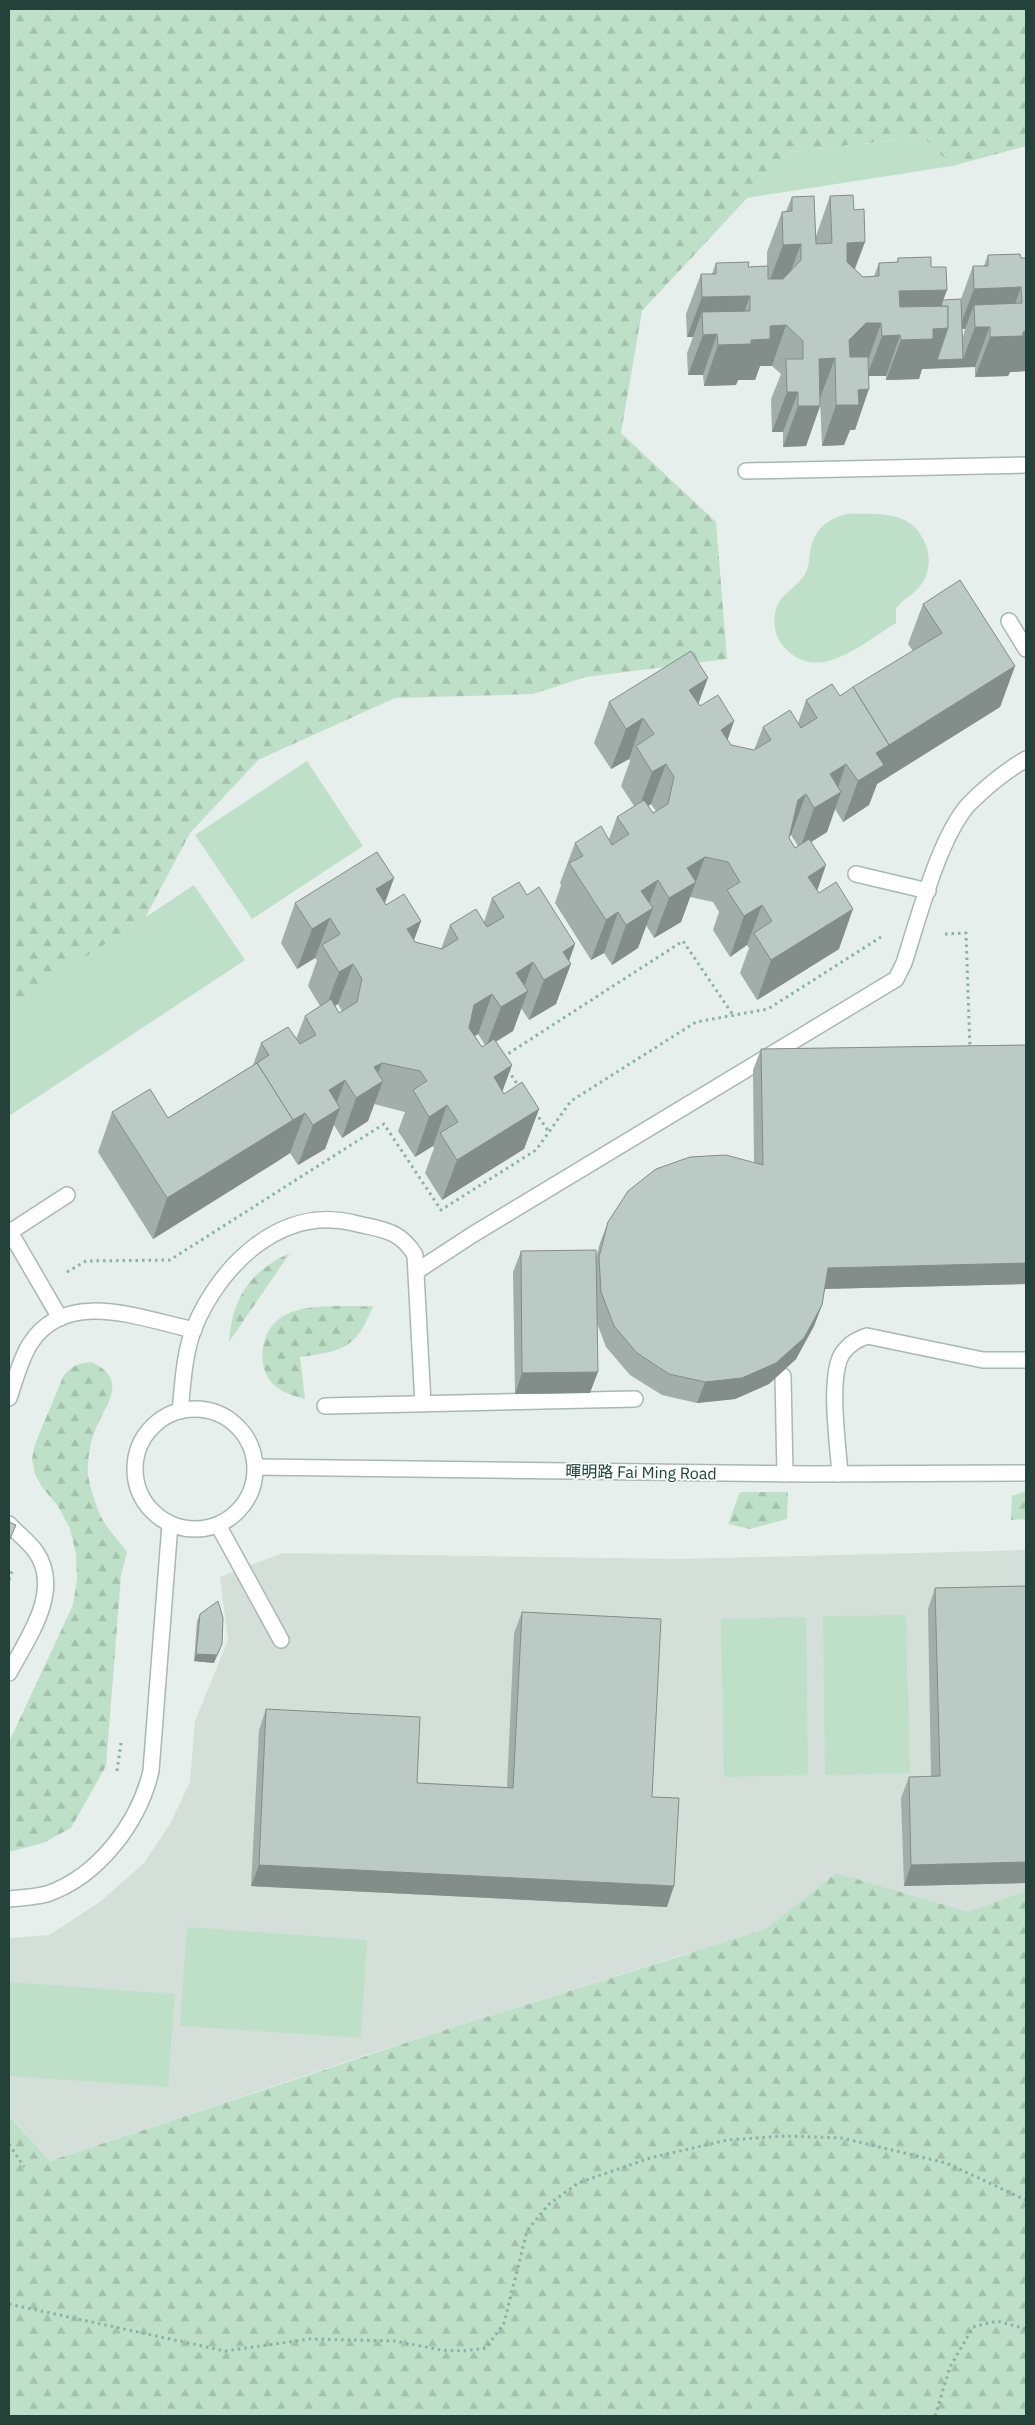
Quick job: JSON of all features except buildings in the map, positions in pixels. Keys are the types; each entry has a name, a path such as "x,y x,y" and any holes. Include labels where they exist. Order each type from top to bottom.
{"street":[{"path":"746,471 1026,465"},
{"path":"1009,621 1026,649"},
{"path":"417,1271 472,1235 896,978 904,964 928,891 951,832 969,805 1009,770 1026,759"},
{"path":"856,874 928,891"},
{"path":"60,1318 9,1232 67,1195"},
{"path":"180,1411 185,1362 194,1330 208,1299 229,1270 253,1247 279,1229 310,1221 342,1220 394,1233 407,1242 415,1255 423,1404"},
{"path":"9,1398 30,1344 44,1329 60,1318 80,1311 100,1310 194,1330"},
{"path":"840,1474 836,1372 842,1354 853,1341 867,1336 983,1360 1026,1360"},
{"path":"783,1376 784,1474"},
{"path":"325,1406 635,1398"},
{"path":"198,1409 216,1412 232,1421 244,1434 252,1450 256,1467 253,1485 246,1502 234,1516 218,1525 186,1528 170,1524 155,1513 144,1499 137,1482 135,1464 140,1446 149,1431 163,1418 180,1411 198,1409"},
{"name":"暉明路 Fai Ming Road","path":"256,1467 784,1474 1026,1473"},
{"path":"9,1524 36,1552 43,1571 45,1591 41,1611 9,1673"},
{"path":"9,1898 47,1894 74,1880 97,1862 121,1838 147,1788 152,1761 170,1524"},
{"path":"218,1525 281,1640"}],"path":[{"path":"42,1286 86,1261 170,1260 384,1124 441,1210 536,1150 572,1101 696,1022 768,1009 879,937 966,933 970,1052"},
{"path":"500,1059 683,941 733,1015"},
{"path":"506,1067 522,1091"},
{"path":"532,1107 548,1132"},
{"path":"117,1779 121,1741"},
{"path":"9,2304 225,2351 310,2339 395,2341 441,2350 463,2351 486,2348 504,2323 527,2230 548,2205 578,2183 650,2158 727,2140 785,2136 842,2138 946,2163 1026,2200"},
{"path":"9,2144 24,2167"},
{"path":"935,2416 950,2367 973,2327 997,2321 1026,2329"}],"shaded area":[{"path":"1026,1550 1026,1919 688,1953 363,2056 50,2161 9,2115 9,1938 49,1935 100,1902 144,1863 170,1824 190,1782 195,1721 228,1640 220,1577 283,1553 681,1559"}],"green space":[{"path":"9,9 1026,9 1026,146 952,166 923,137 790,152 642,311 621,433 716,522 727,659 586,677 533,694 395,698 258,760 190,833 145,918 9,1008"},
{"path":"923,137 952,166 746,198 790,152"},
{"path":"848,514 882,514 903,519 912,525 919,532 927,547 929,560 927,574 916,591 896,608 896,623 856,649 827,661 812,662 798,658 785,648 777,635 774,624 778,603 805,574 812,544 818,531 828,522"},
{"path":"307,761 363,846 252,919 195,835"},
{"path":"194,885 245,960 9,1116 9,1008"},
{"path":"290,1253 229,1342 234,1312 246,1288 264,1268"},
{"path":"373,1306 360,1331 346,1345 338,1350 327,1353 300,1357 305,1399 283,1391 271,1382 266,1374 262,1355 266,1336 277,1320 294,1311 315,1307"},
{"path":"92,1362 104,1370 110,1378 112,1386 108,1404 91,1442 88,1474 94,1499 102,1518 127,1552 121,1575 106,1766 71,1828 43,1843 9,1852 9,1742 73,1605 77,1579 76,1554 70,1529 58,1506 42,1487 35,1474 32,1459 35,1444 63,1377 75,1366"},
{"path":"1026,1491 1026,1519 1011,1520 1012,1496"},
{"path":"740,1492 788,1492 787,1519 750,1529 728,1524"},
{"path":"906,1615 910,1773 825,1775 823,1616"},
{"path":"806,1617 808,1775 724,1777 721,1619"},
{"path":"836,1873 968,1912 1026,1891 1026,2416 9,2416 9,2116 50,2161 426,2036 766,1929"},
{"path":"187,1927 367,1940 361,2038 180,2026"},
{"path":"9,1982 175,1994 168,2087 9,2076"}]}
